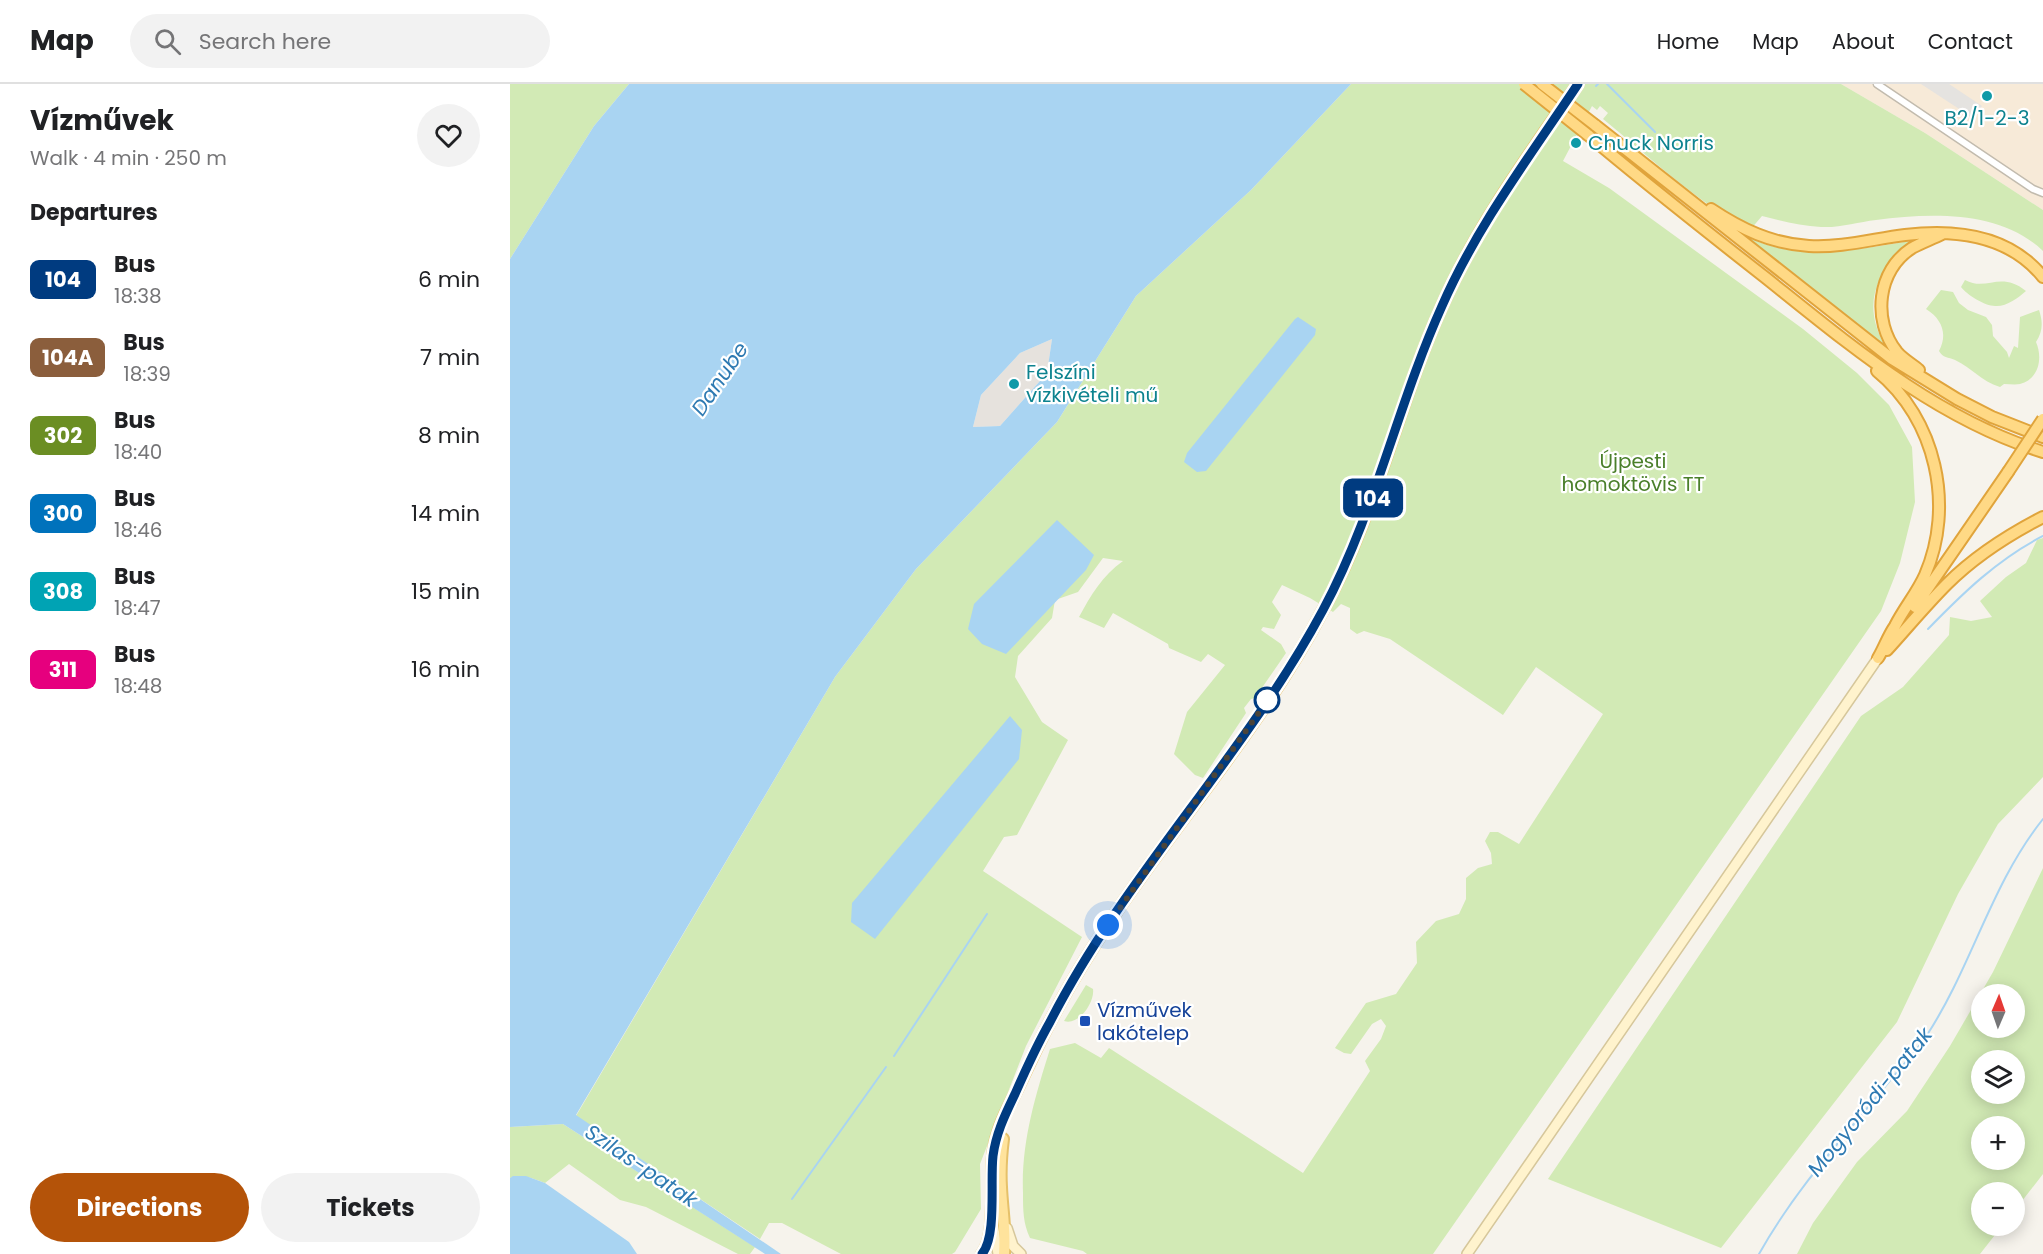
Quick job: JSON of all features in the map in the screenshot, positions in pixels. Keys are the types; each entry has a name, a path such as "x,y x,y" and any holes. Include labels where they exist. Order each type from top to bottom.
{"highway":[{"path":"1524,84 1830,329 1881,367 1950,411 2011,440 2043,452"},
{"path":"1542,84 1853,331 1892,359 1931,384 1992,417 2043,437"},
{"path":"1684,196 1700,202 1750,232 1794,244 1836,245 1927,232 1963,234 1983,238 2001,244 2028,261 2043,277"},
{"path":"1931,384 1898,352 1889,338 1882,320 1882,291 1898,260 1911,249 1943,234"},
{"path":"1830,329 1847,347 1881,374 1911,411 1924,434 1934,461 1939,487 1938,532 1925,575 1894,626 1878,658"},
{"path":"1878,658 2043,419"},
{"path":"1878,658 1963,569 1998,542 2043,517"}],"main road":[{"path":"982,1254 990,1239 993,1156 1000,1125 1054,1012 1096,942 1281,681 1319,619 1359,536 1383,472 1410,386 1442,303 1495,207 1578,84"},
{"path":"1467,1254 1878,658"},
{"path":"1004,1254 1000,1160 1012,1101"},
{"path":"991,1215 998,1254"},
{"path":"1004,1218 1008,1237 1021,1254"}],"street":[{"path":"1877,84 2033,189 2043,193"}],"shaded area":[{"path":"1841,84 2043,84 2043,210 1925,133"},
{"path":"1921,84 1949,84 1982,106 1973,118"},
{"name":"Felszíni vízkivételi mű","path":"1052,339 1047,373 1000,426 973,427 981,395 1020,353"}],"green space":[{"path":"510,84 629,84 594,126 510,259"},
{"name":"Újpesti homoktövis TT","path":"1351,84 1841,84 1925,133 2043,210 2043,251 2026,238 2006,228 1964,217 1919,216 1828,227 1799,224 1762,216 1750,230 1692,193 1603,119 1608,113 1600,106 1597,110 1592,106 1563,161 1609,188 1803,329 1857,373 1889,405 1912,447 1915,502 1900,563 1881,611 1433,1254 1087,1254 1083,1251 1030,1238 1025,1222 1024,1156 1034,1102 1050,1049 1075,1043 1101,1058 1109,1048 1303,1173 1370,1071 1365,1061 1381,1039 1386,1026 1381,1019 1372,1024 1351,1054 1335,1048 1366,1003 1396,994 1417,963 1416,942 1436,921 1459,914 1466,899 1466,878 1478,868 1492,864 1491,853 1485,841 1490,832 1498,832 1519,844 1603,714 1536,667 1503,715 1390,639 1364,631 1357,634 1350,629 1350,608 1341,604 1333,612 1282,585 1272,602 1281,615 1274,629 1263,627 1261,630 1281,644 1286,653 1255,698 1251,699 1244,708 1246,713 1203,778 1195,775 1174,754 1187,712 1225,665 1208,654 1201,662 1169,648 1168,644 1113,613 1104,628 1079,617 1103,580 1123,561 1103,558 1078,592 1055,600 1052,618 1018,656 1015,677 1042,722 1068,740 1017,835 1004,837 983,871 1082,937 1026,1046 980,1164 981,1209 952,1254 841,1254 782,1223 769,1223 760,1239 576,1116 835,677 916,569 1057,422 1136,296 1251,190"},
{"path":"1752,239 1772,246 1813,252 1855,250 1916,240 1892,261 1877,286 1874,313 1884,344 1882,346 1750,241"},
{"path":"1965,280 1980,284 2009,282 2026,291 2008,304 1991,306 1976,300 1961,287"},
{"path":"1941,290 1953,292 1959,303 1968,310 1986,317 1992,325 1993,336 2007,352 2009,358 2014,346 2018,348 2020,317 2039,310 2042,326 2036,342 2039,361 2032,378 2020,384 2004,384 2000,387 1961,363 1942,355 1939,351 1943,339 1942,327 1936,317 1926,309"},
{"path":"2043,538 2043,777 1998,824 1958,894 1897,1022 1721,1248 1548,1179 1861,716 1903,687 1949,635 1950,617 1971,621 1992,617 1980,601 2006,577 2026,563 2037,540"},
{"path":"2043,868 2043,1174 2025,1197 2025,1182 1971,1182 1971,1236 1994,1236 1980,1254 1797,1254 1813,1223 1857,1162 1907,1111 1971,1010 1971,1038 2025,1038 2025,984 1986,984"},
{"path":"1086,985 1093,989 1089,1006 1075,1020 1064,1021"},
{"path":"563,1124 755,1247 750,1254 738,1254 646,1207 620,1200 569,1164 545,1183 523,1176 510,1178 510,1127"}],"water":[{"path":"629,84 1351,84 1251,190 1136,296 1057,422 916,569 835,677 576,1115 781,1254 765,1254 563,1124 510,1127 510,259 594,126","holes":["1052,339 1047,373 1000,426 973,427 981,395 1020,353"]},
{"path":"1298,317 1316,329 1315,335 1206,471 1197,472 1184,462 1187,453"},
{"path":"1057,520 1094,555 1086,570 1006,654 982,644 968,629 974,604"},
{"path":"1010,716 1022,730 1019,759 875,939 851,922 852,903"},
{"path":"526,1176 545,1183 629,1242 637,1254 510,1254 510,1178"}],"waterway":[{"path":"1607,84 1655,132"},
{"path":"1928,629 1996,566 2043,536"},
{"name":"Mogyoródi-patak","path":"1759,1254 1802,1189 1927,1035 1957,981 2009,870 2043,819"},
{"path":"894,1056 987,914"},
{"path":"792,1199 886,1067"}],"bus line":[{"name":"104","path":"982,1254 989,1245 990,1239 991,1188 996,1137 1004,1114 1054,1012 1096,942 1303,647 1359,536 1383,472 1410,386 1442,303 1495,207 1578,84"}],"place":[{"name":"B2/1-2-3","path":"1987,96"},
{"name":"Chuck Norris","path":"1576,143"},
{"name":"Felszíni vízkivételi mű","path":"1014,384"},
{"name":"Vízművek lakótelep","path":"1085,1021"}],"route":[{"path":"1108,925 1270,697 1267,700"}],"water label":[{"name":"Danube","path":"720,379"},
{"name":"Szilas-patak","path":"641,1166"}]}
